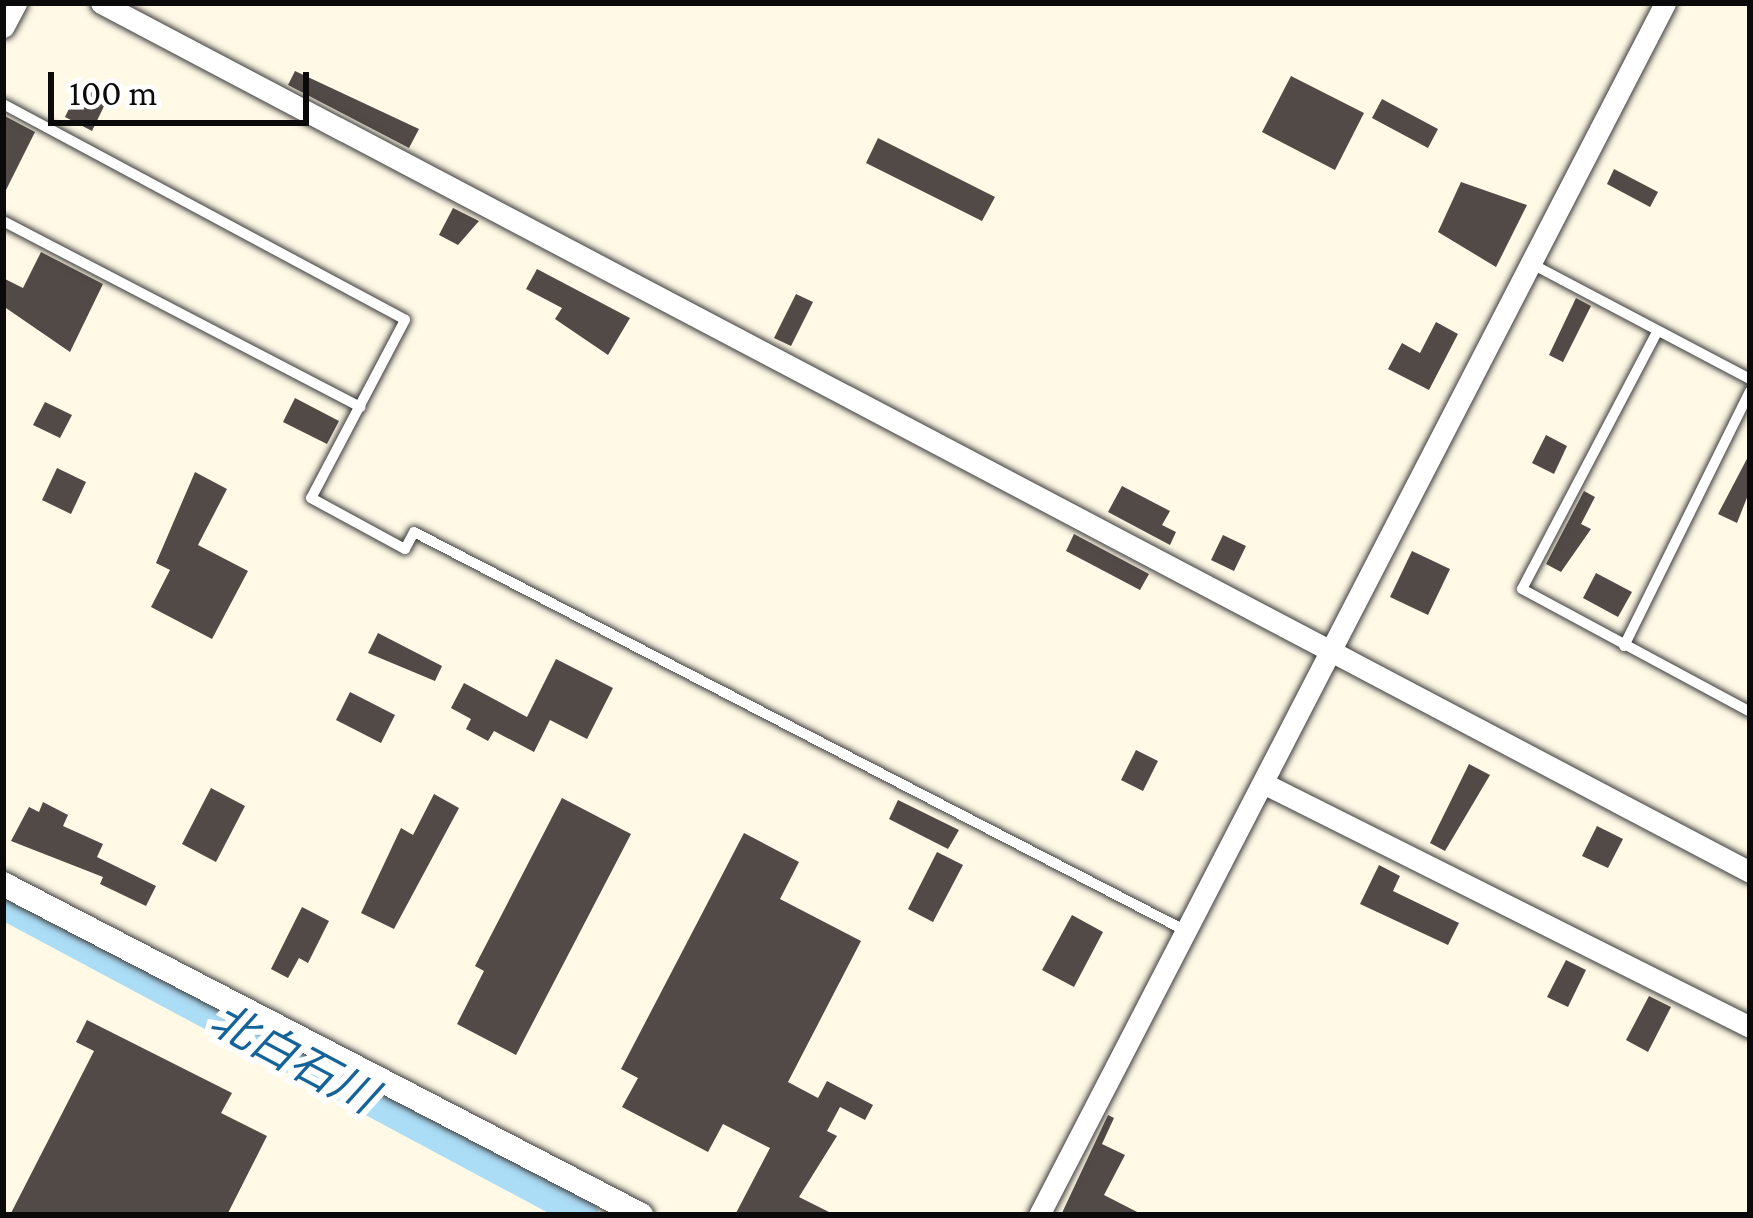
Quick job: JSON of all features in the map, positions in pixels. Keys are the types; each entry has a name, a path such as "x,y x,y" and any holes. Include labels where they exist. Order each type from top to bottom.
{"street":[{"path":"3,24 15,3"},
{"path":"101,3 1750,872"},
{"path":"1039,1215 1665,3"},
{"path":"1263,783 1750,1027"},
{"path":"3,884 640,1215"}],"lane":[{"path":"3,104 404,320 311,498 406,549 414,532 1186,931"},
{"path":"3,220 361,406"},
{"path":"1530,263 1750,379"},
{"path":"1657,332 1522,589 1750,712"},
{"path":"1624,646 1750,391"}],"building":[{"path":"295,71 419,129 409,148 288,85"},
{"path":"1291,76 1364,113 1335,170 1262,132"},
{"path":"80,86 107,100 92,131 65,117"},
{"path":"1382,99 1438,129 1428,148 1372,118"},
{"path":"3,115 35,132 3,196"},
{"path":"878,138 995,197 982,221 866,163"},
{"path":"1614,169 1658,192 1650,207 1607,184"},
{"path":"1461,182 1527,205 1496,267 1438,232"},
{"path":"453,208 479,221 458,245 439,235"},
{"path":"41,252 103,284 70,352 3,306 3,278 23,288"},
{"path":"537,269 630,318 608,355 555,319 562,308 526,289"},
{"path":"796,294 813,302 791,346 774,338"},
{"path":"1576,298 1591,306 1563,362 1549,355"},
{"path":"1436,322 1458,334 1429,390 1388,369 1402,343 1420,353"},
{"path":"295,398 339,421 327,444 283,422"},
{"path":"45,402 72,415 60,438 33,425"},
{"path":"1546,435 1567,446 1554,474 1532,463"},
{"path":"1750,453 1750,490 1737,523 1718,514"},
{"path":"57,468 86,482 71,514 42,500"},
{"path":"195,472 227,489 198,545 248,571 212,639 151,607 170,570 156,563"},
{"path":"1122,486 1170,511 1162,525 1176,532 1170,545 1108,512"},
{"path":"1584,491 1595,497 1581,524 1591,529 1561,572 1546,564"},
{"path":"1074,534 1149,574 1140,590 1066,551"},
{"path":"1223,535 1246,546 1234,571 1211,560"},
{"path":"1412,551 1450,569 1428,615 1390,597"},
{"path":"1596,573 1632,592 1618,617 1583,598"},
{"path":"378,633 442,666 435,681 368,653"},
{"path":"556,659 613,688 587,739 550,720 534,752 494,731 488,741 466,729 471,719 451,708 464,683 527,717"},
{"path":"350,692 395,715 381,743 336,720"},
{"path":"1136,750 1158,761 1143,791 1121,780"},
{"path":"1469,764 1490,775 1445,851 1430,843"},
{"path":"211,788 245,806 216,862 182,844"},
{"path":"434,794 459,808 394,929 361,913 401,828 413,835"},
{"path":"562,798 631,834 516,1055 457,1024 484,971 475,966"},
{"path":"898,800 959,830 948,849 889,819"},
{"path":"43,802 68,815 63,826 103,844 97,857 156,886 146,906 100,884 103,877 11,841 29,807 39,812"},
{"path":"1597,826 1623,839 1608,868 1582,856"},
{"path":"744,833 799,862 780,899 861,941 788,1082 818,1098 827,1081 873,1105 865,1120 840,1107 827,1131 837,1136 799,1197 835,1215 735,1215 770,1148 723,1124 708,1152 622,1107 638,1078 621,1069"},
{"path":"937,852 963,865 933,922 908,909"},
{"path":"1379,865 1400,876 1393,891 1459,923 1448,945 1360,904"},
{"path":"302,907 329,921 308,963 299,958 288,978 271,969"},
{"path":"1072,915 1103,932 1074,987 1042,970"},
{"path":"1566,960 1586,970 1568,1007 1547,997"},
{"path":"1649,996 1671,1007 1648,1052 1626,1040"},
{"path":"87,1020 232,1093 221,1113 267,1136 227,1215 10,1215 94,1051 76,1042"},
{"path":"1108,1115 1114,1118 1102,1144 1125,1155 1104,1195 1143,1215 1061,1215"}],"waterway":[{"name":"北白石川","path":"3,904 584,1215"}]}
